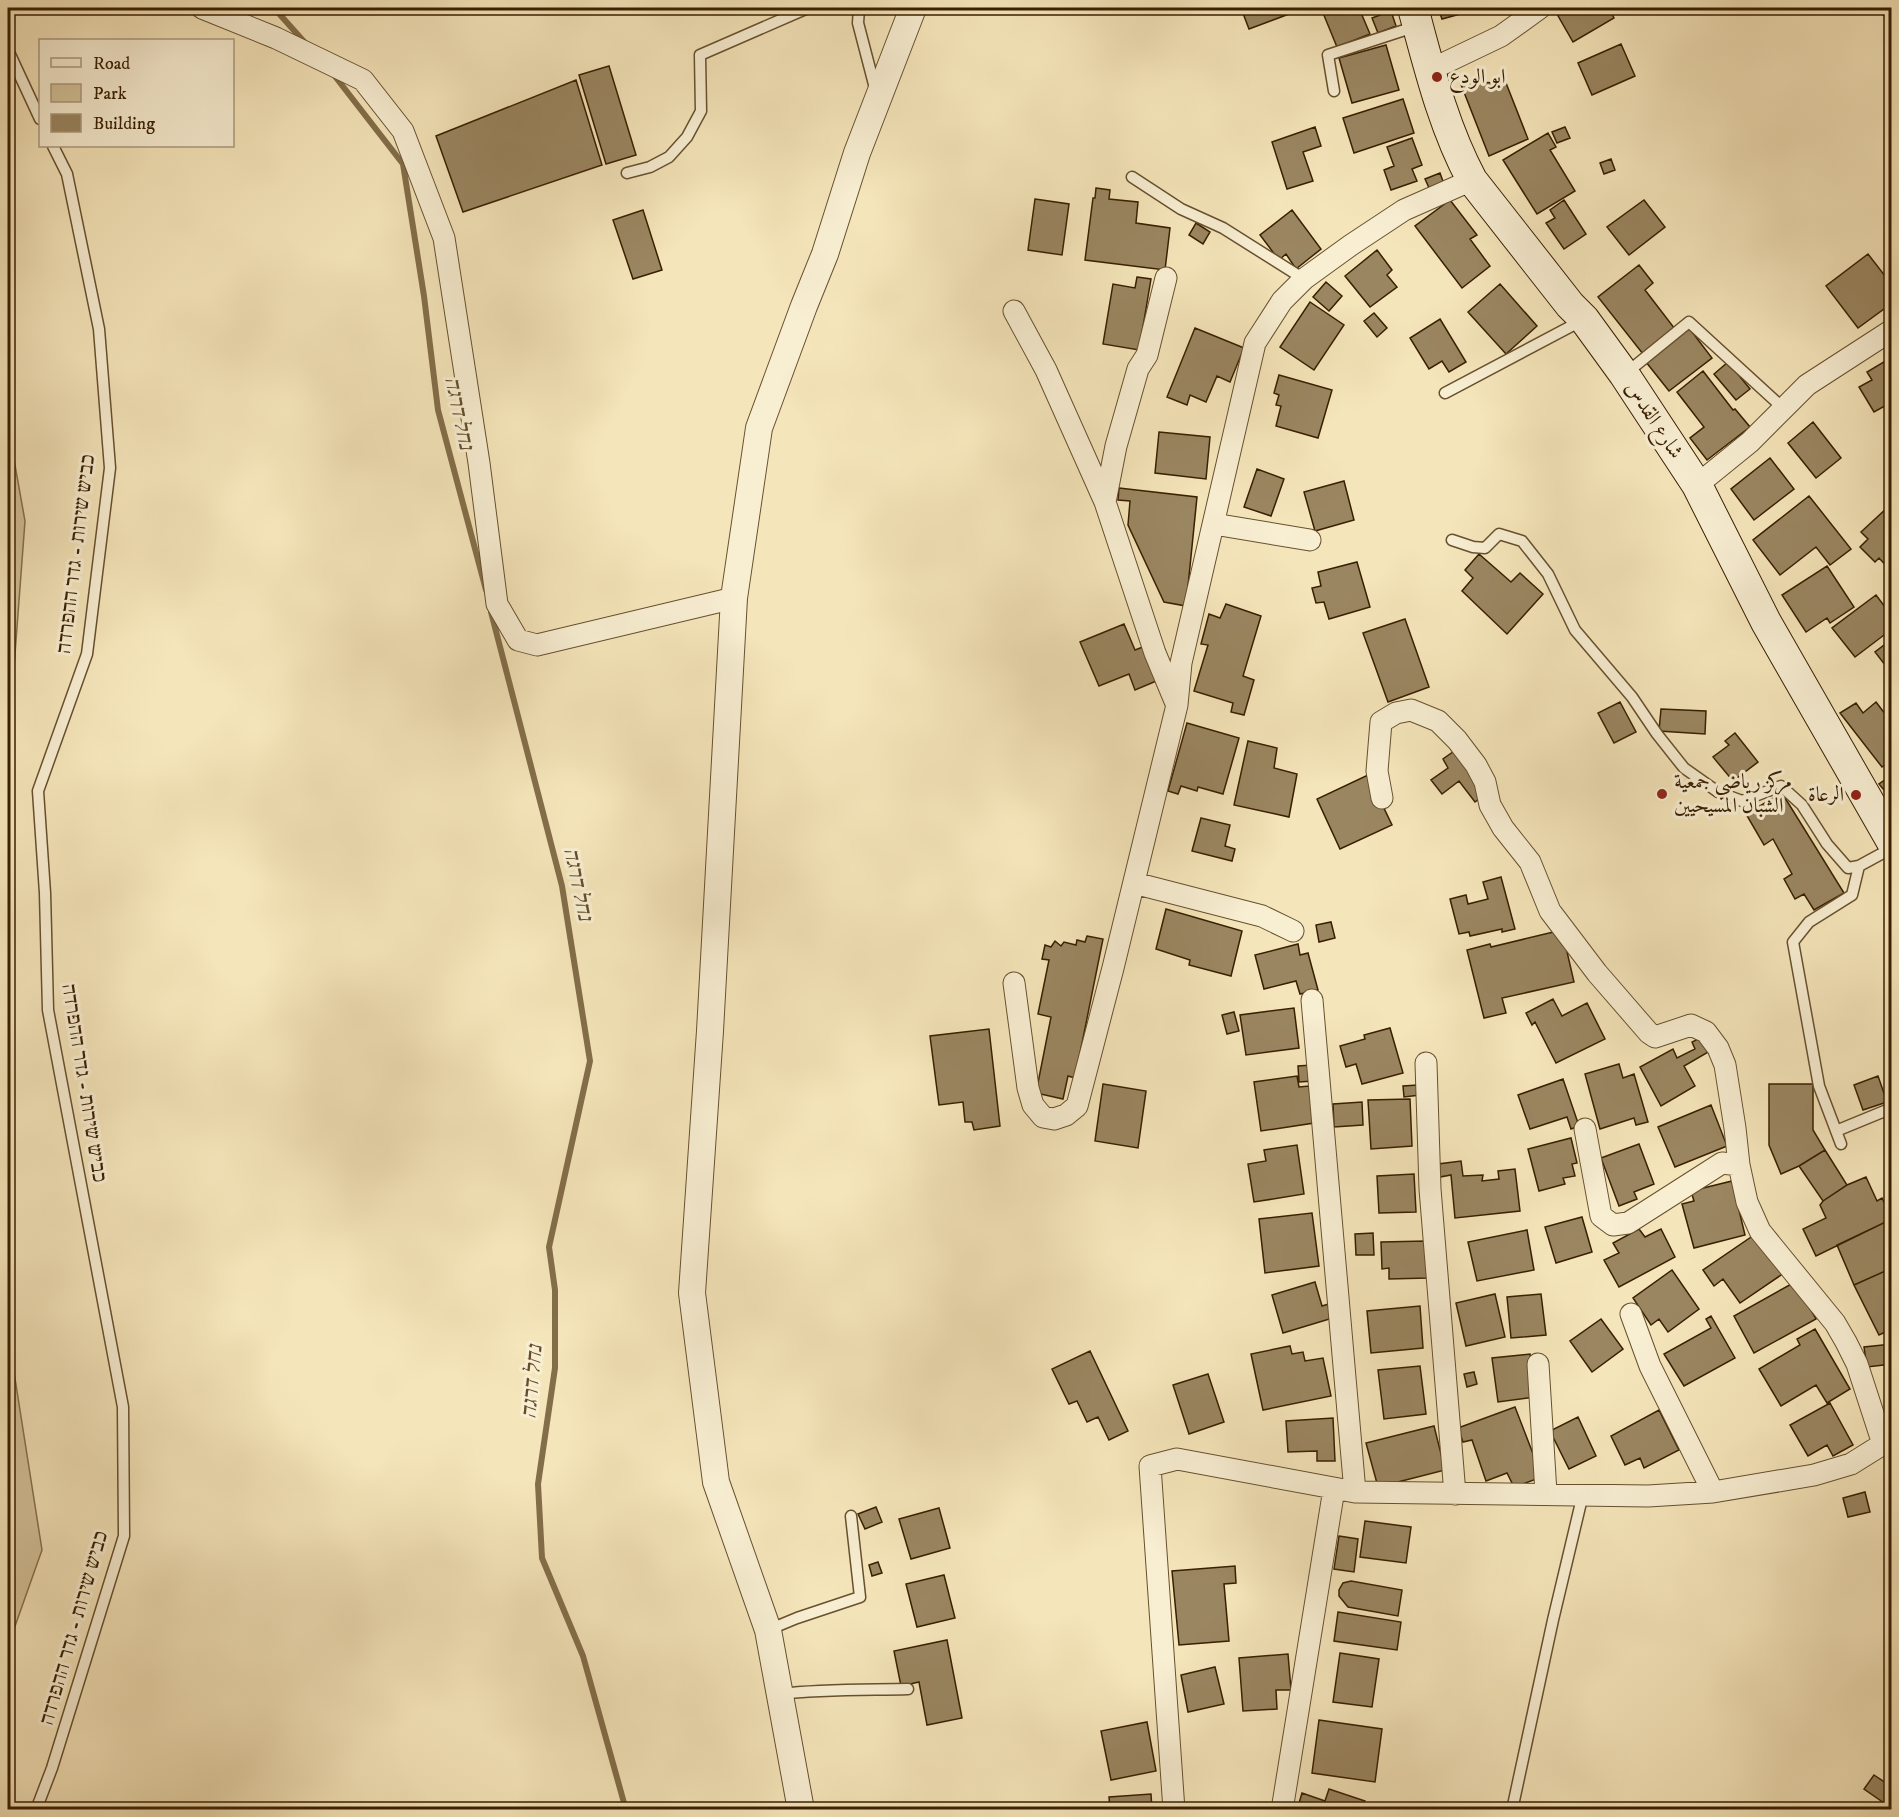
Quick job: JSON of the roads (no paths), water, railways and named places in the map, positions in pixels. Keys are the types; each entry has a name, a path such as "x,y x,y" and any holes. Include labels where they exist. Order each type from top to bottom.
{"main road":[{"name":"شارع القدس","path":"1415,17 1442,113 1472,180 1570,305 1584,319 1624,374 1697,485 1766,622 1892,842"}],"street":[{"path":"202,8 276,38 363,80 403,131 444,238 479,463 497,604 518,640 537,645 734,598"},
{"path":"801,1809 768,1629 716,1482 692,1293 711,1019 734,598 759,428 825,255 857,153 913,8"},
{"path":"1430,70 1501,36 1540,8"},
{"path":"1014,983 1028,1088 1033,1106 1043,1117 1054,1119 1066,1115 1077,1106 1134,883 1177,705 1181,663 1255,343 1282,301 1304,279 1404,210 1472,180"},
{"path":"1105,502 1116,446 1138,369 1146,355 1166,278"},
{"path":"1014,311 1046,370 1105,502 1155,653 1177,705"},
{"path":"1697,485 1750,442 1807,385 1892,330"},
{"path":"1214,524 1310,540"},
{"path":"1174,1809 1150,1466 1177,1459 1355,1492 1648,1496 1713,1492 1814,1475 1851,1464 1887,1443 1857,1364 1846,1342 1829,1315 1760,1232 1747,1202 1739,1165 1725,1065 1718,1048 1706,1032 1691,1025 1655,1037 1597,973 1550,911 1530,862 1503,828 1490,804 1485,782 1476,765 1457,740 1438,721 1411,710 1396,713 1381,722 1377,771 1382,798"},
{"path":"1134,883 1262,916 1293,931"},
{"path":"1312,1000 1355,1492"},
{"path":"1426,1063 1430,1189 1455,1494"},
{"path":"1585,1130 1601,1216 1613,1225 1628,1222 1722,1163 1739,1165"},
{"path":"1631,1314 1650,1366 1713,1492"},
{"path":"1538,1364 1546,1493"},
{"path":"1282,1809 1334,1489"}],"lane":[{"path":"627,173 650,167 669,157 687,137 701,111 700,55 808,8"},
{"path":"859,8 858,23 878,99"},
{"path":"1334,91 1328,55 1415,17"},
{"path":"8,50 39,117"},
{"name":"כביש שירות - גדר ההפרדה","path":"36,1809 52,1768 124,1536 123,1407 48,1011 45,893 38,791 87,654 110,468 99,329 67,174 54,147"},
{"path":"1132,177 1181,209 1223,228 1304,279"},
{"path":"1445,393 1584,319"},
{"path":"1624,374 1689,322 1784,408"},
{"path":"1452,540 1473,547 1485,548 1499,534 1522,541 1548,574 1575,630 1632,697 1684,768 1718,792 1742,801 1780,786 1802,805 1827,844 1848,868 1859,866 1892,848"},
{"path":"1840,1144 1819,1086 1793,942 1809,922 1852,895 1859,866"},
{"path":"1836,1131 1892,1108"},
{"path":"1512,1809 1583,1494"},
{"path":"768,1629 860,1597 852,1516"},
{"path":"780,1694 817,1690 908,1689"}],"waterway":[{"name":"נחל דרגה","path":"274,8 307,45"},
{"name":"נחל דרגה","path":"334,75 403,164 424,296 438,410 486,590"},
{"name":"נחל דרגה","path":"491,612 562,886 590,1061 549,1247 555,1290 555,1368 538,1484 542,1558 583,1656 626,1810"}],"place":[{"name":"ابو الودع","path":"1437,77"},
{"name":"مركز رياضي جمعية الشبان المسيحيين","path":"1662,794"},
{"name":"الرعاة","path":"1856,795"}]}
